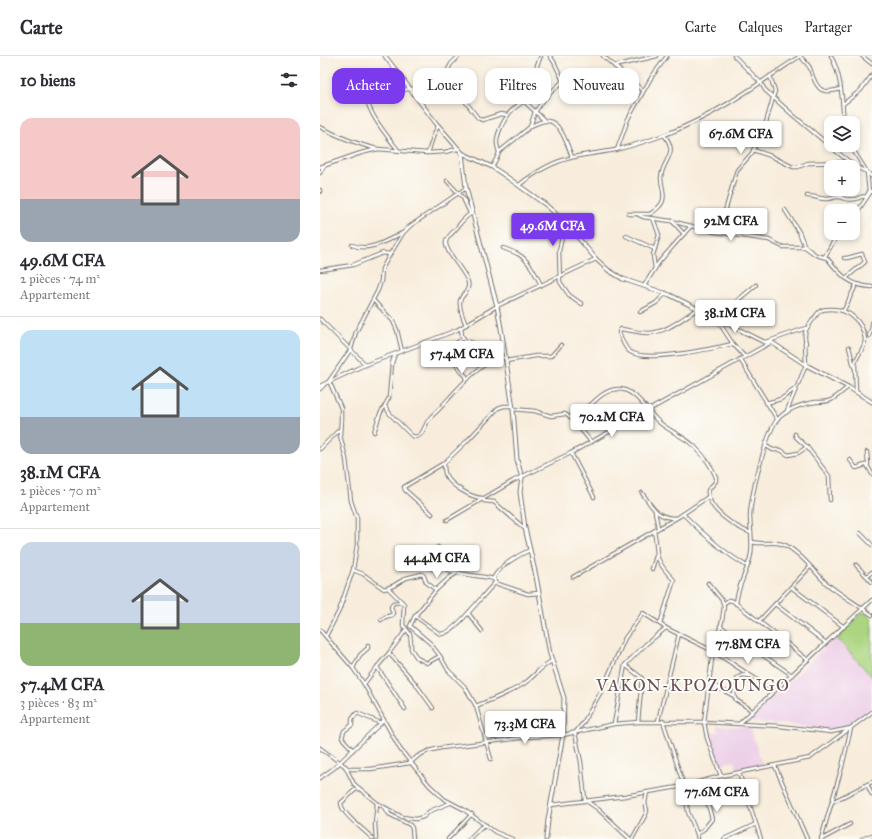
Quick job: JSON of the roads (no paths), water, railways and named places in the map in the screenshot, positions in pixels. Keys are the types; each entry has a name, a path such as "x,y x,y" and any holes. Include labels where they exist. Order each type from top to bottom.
{"main road":[{"path":"385,56 438,126 462,153 492,167 546,205 572,230 596,259 614,275 666,293 764,342 771,342 806,365 848,387 872,402"},
{"path":"462,153 466,188 471,213 497,306 506,360 517,460 522,478 520,492 525,528 552,661 564,698 563,736 550,805 546,839"}],"street":[{"path":"449,68 459,56"},
{"path":"537,68 541,56"},
{"path":"530,126 535,112 545,98 563,80 550,56"},
{"path":"603,56 644,91"},
{"path":"614,66 657,56"},
{"path":"617,150 626,123 650,78 666,56"},
{"path":"734,56 761,83 765,90 849,160"},
{"path":"519,185 553,165 572,157 617,150 664,135 703,117 761,83 800,56 810,68 810,72 823,90 830,91 841,89"},
{"path":"831,56 836,65 841,89 844,116"},
{"path":"862,56 872,64"},
{"path":"843,105 861,90 872,75"},
{"path":"715,232 726,208 737,170 753,150 765,126 775,88 770,76"},
{"path":"398,150 370,110 367,93 370,89 401,90 413,88"},
{"path":"468,104 480,119 503,113 507,115"},
{"path":"499,152 497,142 501,128 507,115 518,104"},
{"path":"527,104 544,121"},
{"path":"492,167 499,152 530,126 548,120 558,128 564,136 572,157"},
{"path":"428,153 438,126"},
{"path":"320,127 351,142 378,149 428,153 445,152 457,148"},
{"path":"639,215 653,212 663,200 661,178 662,168 671,152 669,140 664,135"},
{"path":"320,167 361,153 378,149"},
{"path":"753,150 768,155 793,167 808,163 824,163"},
{"path":"854,152 867,172 872,177"},
{"path":"320,173 325,165"},
{"path":"860,169 867,172"},
{"path":"808,196 826,199 838,196 848,200 863,196 866,197 869,192 867,172"},
{"path":"447,181 459,193 471,213 446,240 445,244 449,253 467,280 467,291 460,301 461,311 466,325"},
{"path":"329,381 351,349 356,332 381,281 382,269 403,233 410,226 466,188"},
{"path":"860,208 872,190"},
{"path":"785,210 799,232 805,247 816,256 826,256"},
{"path":"628,214 671,221 715,232 769,240 783,247 805,247"},
{"path":"653,218 659,235 653,255 655,268"},
{"path":"671,221 684,234"},
{"path":"644,286 655,268 691,226"},
{"path":"572,230 562,237 559,251 560,276 562,285 569,295 582,304"},
{"path":"352,245 357,248 366,248 403,233"},
{"path":"626,236 655,249"},
{"path":"826,256 834,240"},
{"path":"503,248 523,257 541,285"},
{"path":"320,270 353,265 383,253 390,254"},
{"path":"844,258 862,254 865,262 846,278"},
{"path":"826,256 841,274 856,285 872,287"},
{"path":"320,386 366,365 461,328 497,306 596,259"},
{"path":"745,357 733,344 716,318 756,285"},
{"path":"844,310 856,285"},
{"path":"640,312 656,303 666,293"},
{"path":"373,300 393,321 397,330 402,351"},
{"path":"698,309 659,332 643,333 621,329 619,332 629,351 635,354 649,356 680,353 733,344"},
{"path":"786,413 795,388 806,365 807,328 820,311 833,309 844,310 851,314 859,323 863,331 863,349 856,362 856,392"},
{"path":"320,318 366,365"},
{"path":"864,337 871,336 872,322"},
{"path":"461,328 461,333 465,340 506,360 536,356 551,356 561,345"},
{"path":"764,342 807,328"},
{"path":"463,338 454,345 452,349 453,357 468,379"},
{"path":"447,520 483,498 592,442 771,342"},
{"path":"850,347 856,375"},
{"path":"374,432 380,414 389,398 392,363 395,354"},
{"path":"385,406 390,414 412,436 416,437 422,433 429,418 439,410 448,398 468,379 488,362 501,357"},
{"path":"740,359 777,419"},
{"path":"326,636 339,612 353,570 358,545 357,524 351,501 346,459 340,435 341,408 329,381"},
{"path":"320,389 326,383"},
{"path":"736,604 737,596 751,554 752,502 766,446 777,419 801,404 830,400 848,387"},
{"path":"766,403 781,399 795,388"},
{"path":"573,420 596,400 615,389 622,389 630,392 660,422 699,450 716,477 716,481 708,490 708,496 713,505 724,518 742,530 751,533"},
{"path":"432,514 405,490 404,487 444,463 498,408 504,406 535,411 551,416 565,414 573,420 592,442"},
{"path":"320,449 340,428"},
{"path":"795,434 796,437 807,447 828,476 830,500"},
{"path":"766,446 773,450 781,450 788,455 798,453 807,447"},
{"path":"867,452 867,465 872,474"},
{"path":"571,453 594,497"},
{"path":"850,460 856,468 867,465"},
{"path":"444,463 447,478 461,490 470,496 483,498 484,501 494,502 525,528"},
{"path":"642,493 655,511 663,517 676,518"},
{"path":"573,577 683,514 708,496"},
{"path":"655,511 658,528"},
{"path":"683,514 705,535 748,566"},
{"path":"652,569 657,555 654,531"},
{"path":"860,533 872,545"},
{"path":"752,542 759,544 783,544 801,557 827,584 872,615"},
{"path":"438,548 441,554 440,561 442,566 457,573 494,578"},
{"path":"495,583 494,578 502,568 523,553 530,550"},
{"path":"657,555 668,574 674,580 660,624"},
{"path":"425,562 426,565 431,568 436,569 442,566"},
{"path":"856,565 872,582"},
{"path":"759,621 810,567"},
{"path":"353,570 363,574 384,589 406,578 419,574"},
{"path":"415,572 423,575 426,582 436,590"},
{"path":"867,576 872,572"},
{"path":"457,573 436,590 415,616 410,626 430,643 448,670 465,687 476,706 491,759"},
{"path":"495,583 528,594 539,593"},
{"path":"415,616 440,634 449,632 495,583"},
{"path":"708,583 724,603 723,615 713,651 704,722 721,776"},
{"path":"791,587 844,626"},
{"path":"388,588 403,602 405,606 403,620 406,630 410,634 411,649 417,658 427,663 440,656"},
{"path":"724,603 729,600 736,604 808,660"},
{"path":"739,724 872,600"},
{"path":"381,620 392,615 393,613 391,606 393,603 403,602"},
{"path":"775,604 826,643"},
{"path":"468,613 482,631"},
{"path":"575,733 584,723 602,690 625,638 643,613 666,628 713,651 774,691"},
{"path":"720,626 792,675"},
{"path":"614,724 625,665 646,644 666,628"},
{"path":"320,630 353,668 364,684 400,749 410,763 438,795 472,814 495,832 512,839"},
{"path":"364,684 406,630"},
{"path":"658,721 678,634"},
{"path":"353,668 360,655 368,648 368,645"},
{"path":"389,653 415,683 433,708"},
{"path":"476,706 520,686 531,678 542,666 552,661"},
{"path":"625,665 642,678 638,722"},
{"path":"377,667 405,709"},
{"path":"734,696 737,678 743,675 751,676"},
{"path":"709,683 734,696 736,700 752,712"},
{"path":"550,805 586,802 684,786 721,776 776,766 813,757 872,712"},
{"path":"353,750 342,738 344,731 352,724 352,719 357,713 381,723"},
{"path":"320,778 340,763 384,720"},
{"path":"320,748 345,766 354,769 371,770 410,763 418,756 428,751 441,748 528,737 563,736 614,724 658,721 704,722 780,726 831,732 851,728"},
{"path":"663,721 684,786 688,812 698,839"},
{"path":"821,839 842,767 851,728"},
{"path":"575,733 586,802 598,809 631,839 646,814 647,810 645,803 647,792"},
{"path":"345,766 354,784 377,803 402,817 416,819 423,817 430,811 450,803"},
{"path":"776,766 807,839"},
{"path":"739,773 761,839"},
{"path":"832,802 872,782"},
{"path":"697,834 704,829 712,819 705,796 704,784"},
{"path":"867,784 872,795"},
{"path":"361,789 356,789 341,803 341,808 346,815 373,839"},
{"path":"376,839 375,824 377,803"},
{"path":"386,808 389,814 410,825 412,828 413,839"},
{"path":"448,839 472,814"},
{"path":"724,839 756,824"},
{"path":"821,839 850,824"},
{"path":"469,839 486,825"},
{"path":"862,839 872,834"}],"district":[{"name":"VAKON-KPOZOUNGO","path":"693,685"}]}
